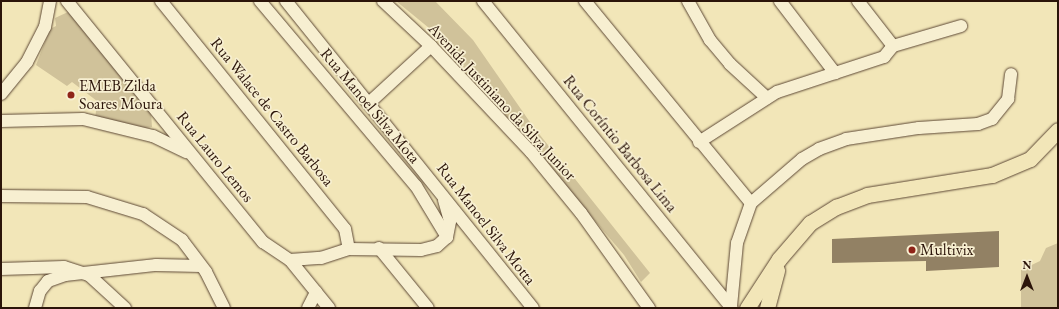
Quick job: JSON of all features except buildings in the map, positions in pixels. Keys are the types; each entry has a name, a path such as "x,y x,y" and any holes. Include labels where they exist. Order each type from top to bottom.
{"main road":[{"path":"747,308 779,259 810,223 836,207 867,196 992,175 1030,160 1058,130"},
{"path":"767,308 779,259"}],"street":[{"name":"Rua Walace de Castro Barbosa","path":"161,1 345,229 349,249"},
{"name":"Rua Manoel Silva Mota","path":"260,1 416,186 447,237"},
{"name":"Rua Manoel Silva Motta","path":"286,1 370,103 533,308"},
{"name":"Avenida Justiniano da Silva Junior","path":"382,1 431,46 536,158 581,213 649,308"},
{"name":"Rua Coríntio Barbosa Lima","path":"483,1 731,307"},
{"path":"585,1 699,142 751,203"},
{"path":"688,1 710,40 730,64 767,98"},
{"path":"780,1 834,74"},
{"path":"858,1 893,46"},
{"path":"1,94 27,62 45,27 49,6 68,2"},
{"name":"Rua Lauro Lemos","path":"68,2 263,242 290,260 329,308"},
{"path":"699,142 767,98 884,57 893,46 961,26"},
{"path":"370,103 431,46"},
{"path":"731,307 737,243 751,203 802,160 839,142 920,128 978,124 992,119 1008,99 1011,74"},
{"path":"139,134 154,129 158,122 157,112"},
{"path":"1,121 83,119 168,142 193,156"},
{"path":"290,260 321,258 349,249 379,248 421,250 437,246 447,237 450,222 442,193"},
{"path":"1,196 86,197 143,214 182,240 201,266 224,308"},
{"path":"379,248 428,308"},
{"path":"35,308 40,291 48,281 65,275 89,275 156,265 201,266"},
{"path":"1,269 64,267 89,275 117,306"},
{"path":"308,308 316,292"}],"shaded area":[{"path":"396,1 435,1 473,40 532,125 650,273 641,282 624,255 511,122 429,28"},
{"path":"68,12 151,112 152,127 140,129 95,120 97,101 72,82 67,86 36,65 50,29 56,26 55,18"},
{"path":"1058,243 1058,308 1021,308 1021,270 1040,261 1046,248"}],"place":[{"name":"EMEB Zilda Soares Moura","path":"71,95"},
{"name":"Multivix","path":"912,250"}]}
